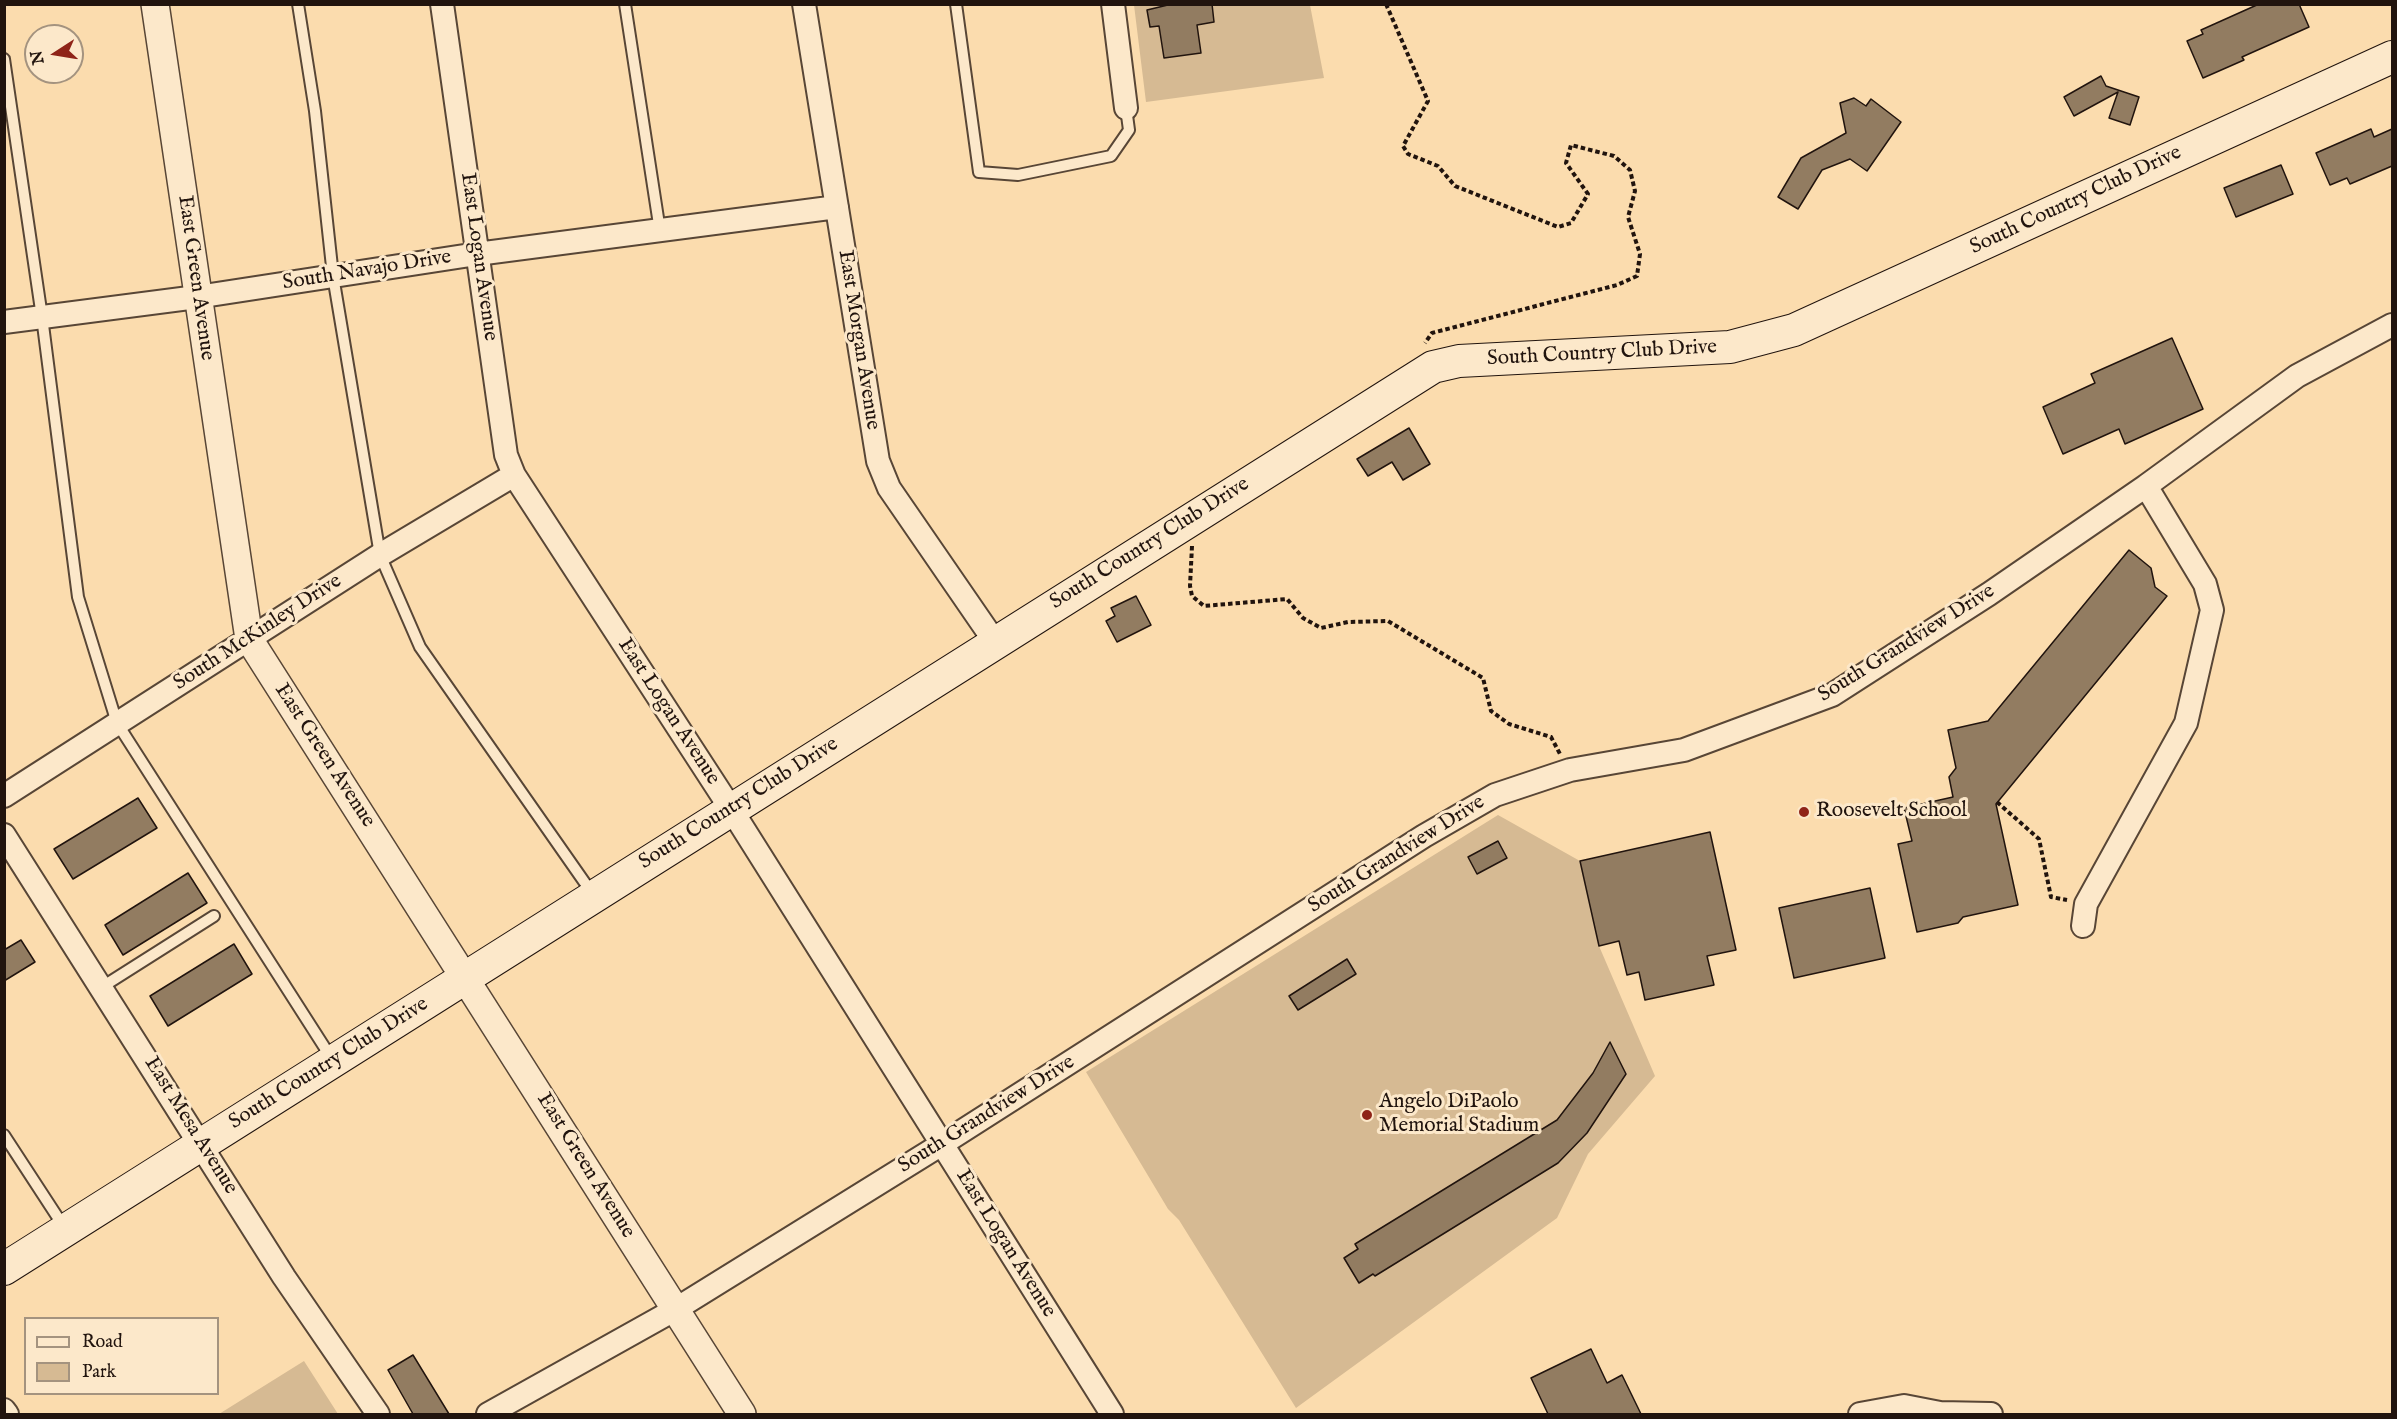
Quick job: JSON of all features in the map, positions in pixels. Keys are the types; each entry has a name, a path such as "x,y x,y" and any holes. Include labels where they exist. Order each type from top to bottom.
{"main road":[{"name":"South Country Club Drive","path":"4,1269 1433,367 1459,361 1730,347 1794,330 2392,57"}],"street":[{"name":"East Green Avenue","path":"156,4 197,297 249,639 742,1414"},
{"name":"East Logan Avenue","path":"442,4 506,455 514,475 731,809 1112,1414"},
{"name":"East Morgan Avenue","path":"804,4 878,461 889,488 995,642"},
{"path":"1113,4 1126,108"},
{"name":"South Navajo Drive","path":"4,322 197,297 477,254 660,232 837,207"},
{"name":"South Grandview Drive","path":"488,1414 676,1309 942,1144 1424,836 1495,795 1570,770 1684,750 1751,728 1832,695 1989,594 2146,486 2297,376 2392,325"},
{"name":"South McKinley Drive","path":"4,796 380,555 514,475"},
{"path":"2084,915 2186,723 2212,610 2205,584 2146,486"},
{"name":"East Mesa Avenue","path":"4,835 202,1144 284,1277 378,1414"},
{"path":"1860,1414 1904,1406 1940,1414 1991,1414"},
{"path":"4,1410 8,1414"}],"lane":[{"path":"298,4 315,111 333,276 380,555 420,647 594,896"},
{"path":"625,4 660,232"},
{"path":"956,4 979,171 1018,175 1111,156 1129,130 1126,108"},
{"path":"4,59 42,317 78,597 117,723 333,1061"},
{"path":"102,987 214,916"},
{"path":"4,1135 66,1230"}],"path":[{"path":"1386,4 1428,101 1403,146 1408,154 1438,166 1455,186 1558,228 1571,223 1588,194 1566,163 1571,145 1614,156 1630,170 1635,191 1628,217 1640,255 1636,276 1617,285 1432,333 1420,352"},
{"path":"1198,514 1193,534 1190,586 1192,596 1204,606 1287,599 1303,618 1321,628 1348,622 1388,621 1483,678 1491,711 1509,724 1551,737 1570,770"},
{"path":"1998,802 2039,840 2051,897 2084,915"}],"green space":[{"path":"1134,5 1310,5 1324,78 1146,102"},
{"name":"Angelo DiPaolo Memorial Stadium","path":"1498,815 1580,861 1599,946 1655,1076 1588,1154 1557,1218 1296,1408 1179,1220 1168,1209 1086,1072"},
{"path":"304,1361 338,1414 219,1414"}],"building":[{"path":"1172,4 1212,4 1214,22 1197,25 1201,53 1164,58 1159,26 1150,27 1147,10"},
{"path":"2259,4 2299,4 2309,27 2242,57 2244,60 2203,78 2187,41 2203,34 2201,30"},
{"path":"2101,76 2106,86 2139,97 2130,125 2109,118 2118,92 2074,116 2064,97"},
{"path":"1854,98 1866,106 1871,99 1901,122 1867,171 1850,159 1822,170 1798,209 1778,197 1801,158 1846,133 1840,103"},
{"path":"2371,129 2374,137 2392,129 2392,166 2350,184 2347,178 2330,185 2316,153"},
{"path":"2281,165 2293,194 2236,217 2224,188"},
{"path":"2172,338 2203,409 2125,444 2119,429 2063,454 2043,407 2095,383 2091,374"},
{"path":"1409,428 1430,464 1403,480 1392,462 1368,476 1357,459"},
{"path":"2129,550 2151,568 2155,587 2167,596 1996,804 2018,905 1963,917 1958,923 1917,932 1898,844 1912,841 1904,808 1953,797 1949,777 1956,768 1948,730 1988,721"},
{"path":"1136,596 1151,625 1117,642 1106,621 1115,616 1111,608"},
{"path":"138,798 157,828 73,879 54,849"},
{"path":"1710,832 1736,950 1707,956 1714,985 1645,1000 1639,972 1627,975 1619,941 1599,946 1580,861"},
{"path":"1498,841 1507,858 1477,874 1468,857"},
{"path":"188,873 207,903 123,955 105,925"},
{"path":"1870,888 1885,958 1794,978 1779,908"},
{"path":"21,940 35,962 4,981 4,950"},
{"path":"234,944 252,974 168,1026 150,996"},
{"path":"1347,959 1356,974 1298,1010 1289,996"},
{"path":"1610,1042 1626,1074 1587,1133 1558,1163 1375,1276 1373,1274 1359,1283 1344,1258 1358,1249 1355,1244 1557,1120 1593,1073"},
{"path":"1591,1349 1607,1383 1622,1375 1641,1414 1548,1414 1531,1378"},
{"path":"413,1355 449,1414 413,1414 388,1370"}],"place":[{"name":"Roosevelt School","path":"1804,812"},
{"name":"Angelo DiPaolo Memorial Stadium","path":"1367,1115"}]}
